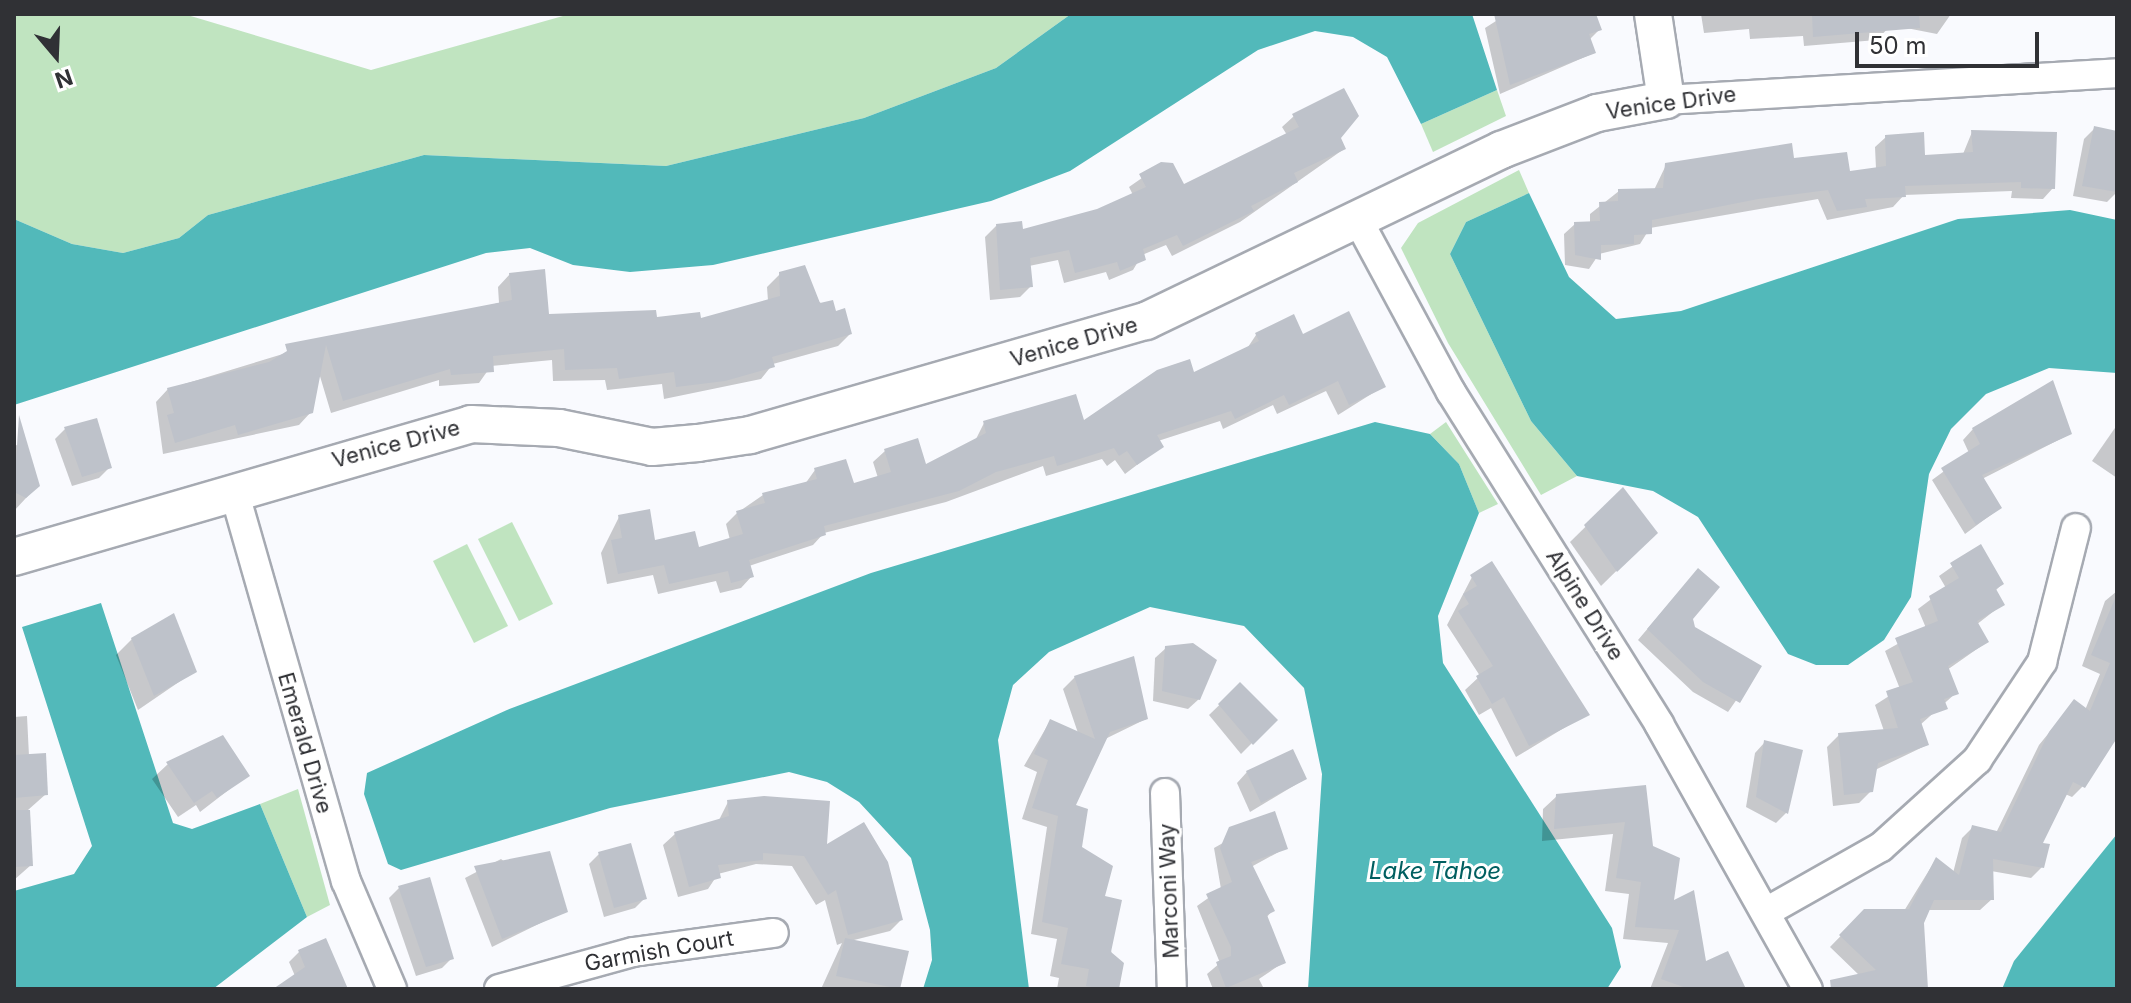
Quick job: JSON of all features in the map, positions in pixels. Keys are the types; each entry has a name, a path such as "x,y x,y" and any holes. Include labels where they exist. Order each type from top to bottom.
{"street":[{"path":"1653,14 1666,100"},
{"name":"Venice Drive","path":"14,557 471,424 559,428 652,447 750,435 1146,321 1551,129 1666,100 2117,73"},
{"name":"Alpine Drive","path":"1359,222 1451,392 1659,724 1808,989"},
{"name":"Emerald Drive","path":"234,491 326,818 392,989"},
{"path":"1766,912 1881,847 1977,760 2042,662 2076,528"},
{"name":"Marconi Way","path":"1165,793 1172,989"},
{"name":"Garmish Court","path":"499,989 633,952 774,933"}],"green space":[{"path":"14,14 184,14 371,70 570,14 1071,14 996,68 864,118 666,166 424,155 208,215 179,238 123,253 72,244 14,219"},
{"path":"1497,90 1506,116 1433,152 1421,124"},
{"path":"1519,170 1529,193 1466,222 1450,254 1531,421 1577,476 1541,495 1448,343 1401,248 1418,223"},
{"path":"1446,422 1498,504 1479,513 1459,464 1430,434"},
{"path":"512,522 553,604 519,621 478,539"},
{"path":"467,544 508,626 474,643 433,561"},
{"path":"298,789 330,905 307,917 260,804"}],"water":[{"path":"1071,14 1472,14 1497,90 1421,124 1387,57 1353,37 1315,31 1258,50 1070,171 991,201 713,265 630,272 573,265 530,248 486,253 14,405 14,219 72,244 123,253 179,238 208,215 424,155 666,166 864,118 996,68"},
{"path":"1529,193 1569,277 1616,319 1681,311 1958,219 2070,210 2117,220 2117,373 2049,368 1986,394 1951,429 1929,474 1911,597 1884,640 1848,665 1816,665 1788,654 1698,517 1653,491 1577,476 1531,421 1450,254 1466,222"},
{"name":"Lake Tahoe","path":"1375,422 1430,434 1459,464 1479,513 1438,616 1443,663 1612,928 1621,967 1607,989 1308,989 1322,774 1304,688 1244,626 1150,607 1049,652 1013,685 998,740 1029,989 923,989 932,960 930,930 911,858 859,802 827,782 789,772 610,808 401,870 388,864 364,794 367,773 507,710 871,573"},
{"path":"101,603 173,823 192,829 260,804 307,917 213,989 14,989 14,891 74,874 92,846 22,627"},
{"path":"2117,834 2117,989 2002,989 2014,961"}],"building":[{"path":"1494,14 1596,14 1602,30 1589,34 1596,53 1510,85"},
{"path":"1812,14 1919,14 1920,28 1813,37"},
{"path":"1344,88 1359,116 1341,138 1346,149 1294,173 1298,182 1251,206 1254,211 1183,246 1177,235 1143,249 1146,260 1120,271 1117,262 1075,273 1069,250 1030,258 1033,287 1000,290 996,224 1022,221 1023,229 1097,209 1146,187 1139,174 1161,162 1173,163 1184,184 1299,127 1292,114"},
{"path":"2094,126 2117,131 2117,192 2082,186"},
{"path":"1971,130 2057,132 2055,189 2021,188 2021,182 1905,186 1906,197 1865,199 1867,207 1837,211 1828,190 1758,199 1652,220 1652,234 1634,235 1634,244 1601,245 1601,260 1575,255 1574,222 1600,221 1599,202 1618,201 1618,189 1663,188 1665,163 1792,143 1794,158 1847,152 1850,171 1886,166 1885,135 1924,132 1925,155 1973,152"},
{"path":"805,265 820,303 833,300 836,311 845,308 852,334 772,357 775,367 725,381 676,387 674,372 619,379 617,368 565,370 564,349 493,356 494,372 451,375 450,369 343,401 326,345 313,413 238,435 235,425 175,443 167,415 174,413 167,388 269,362 287,351 285,344 512,300 509,273 545,269 549,314 656,310 657,317 700,312 701,318 780,296 779,272"},
{"path":"1349,311 1386,387 1349,405 1338,381 1289,405 1284,395 1235,419 1231,411 1157,435 1164,447 1137,465 1127,451 1119,456 1114,448 1057,466 1054,456 996,472 959,491 824,526 826,535 749,560 754,577 731,583 728,571 669,584 664,565 618,574 611,540 622,538 618,515 650,509 655,540 695,531 699,547 743,534 736,511 765,503 762,493 817,479 814,468 846,459 854,483 891,472 884,449 918,438 926,464 986,433 983,421 1076,394 1084,420 1157,370 1190,359 1194,372 1259,341 1255,333 1294,314 1303,334"},
{"path":"2053,380 2072,434 1982,475 2002,508 1976,525 1941,468 1980,444 1972,428"},
{"path":"19,415 40,486 26,498 14,492"},
{"path":"97,418 112,468 82,477 64,427"},
{"path":"1623,487 1658,533 1617,572 1584,525"},
{"path":"1981,544 2004,584 1996,589 2005,605 1977,621 1989,642 1948,666 1959,694 1944,699 1948,709 1920,719 1929,745 1878,763 1873,792 1844,795 1838,733 1898,728 1886,691 1913,682 1895,638 1938,621 1929,596 1959,578 1950,563"},
{"path":"1492,561 1590,715 1529,746 1504,697 1492,704 1476,676 1493,666 1458,611 1469,604 1463,594 1477,586 1470,575"},
{"path":"1698,568 1720,587 1693,619 1695,627 1762,666 1740,703 1703,682 1647,629"},
{"path":"2117,594 2117,738 2085,788 2073,782 2043,843 2050,844 2044,868 1993,859 1994,900 1934,900 1924,923 1928,989 1831,989 1830,980 1876,970 1839,935 1864,909 1909,909 1936,857 1959,875 1972,825 2001,832 2049,732 2074,699 2090,711 2110,663 2091,655"},
{"path":"174,613 197,672 154,696 131,638"},
{"path":"1193,643 1217,660 1200,700 1162,691 1165,646"},
{"path":"1134,656 1148,719 1110,732 1076,805 1088,809 1082,847 1113,866 1105,896 1122,900 1111,952 1124,963 1119,989 1103,989 1086,986 1089,969 1061,964 1068,928 1042,922 1058,816 1032,808 1048,760 1034,754 1050,719 1095,739 1074,676"},
{"path":"1240,682 1278,720 1253,745 1218,704"},
{"path":"223,735 250,776 217,798 212,791 194,803 166,762"},
{"path":"1764,740 1803,750 1788,814 1756,797"},
{"path":"1293,749 1307,779 1261,803 1246,771"},
{"path":"46,753 48,795 14,798 14,755"},
{"path":"1646,785 1653,846 1680,858 1674,900 1694,890 1706,961 1728,951 1746,989 1689,989 1661,979 1679,930 1635,927 1641,882 1616,878 1625,822 1554,829 1556,794"},
{"path":"764,796 830,801 827,844 864,822 888,862 903,920 848,935 836,890 828,895 804,856 763,853 763,860 718,865 721,878 689,887 674,832 729,816 727,800"},
{"path":"14,810 30,810 33,866 14,867"},
{"path":"1275,811 1288,849 1251,862 1275,911 1267,915 1286,963 1226,988 1216,962 1231,956 1231,947 1206,894 1232,882 1220,848 1229,827"},
{"path":"631,843 647,899 614,908 598,852"},
{"path":"550,851 568,912 502,939 474,866"},
{"path":"430,877 454,959 426,967 398,886"},
{"path":"326,938 348,989 273,989 305,967 298,950"},
{"path":"845,938 909,951 900,989 836,976"}]}
